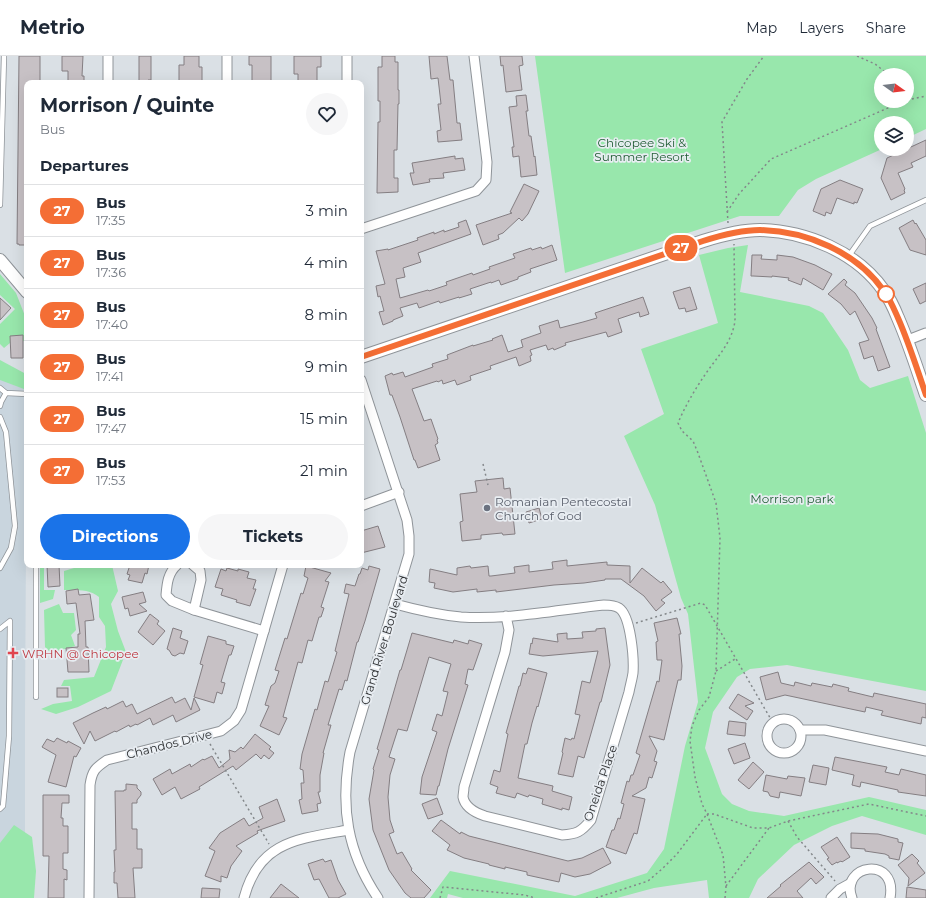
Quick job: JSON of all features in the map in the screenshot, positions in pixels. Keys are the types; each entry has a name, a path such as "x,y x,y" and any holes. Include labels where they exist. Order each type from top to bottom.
{"street":[{"path":"108,56 108,80"},
{"path":"227,56 227,80"},
{"path":"347,56 347,80"},
{"path":"364,228 476,191 486,180 487,162 474,56"},
{"path":"364,356 696,243 729,234 760,230 790,233 811,239 848,256 874,277 885,292 908,340 926,395"},
{"path":"0,260 24,288"},
{"path":"908,340 926,333"},
{"name":"Grand River Boulevard","path":"364,389 407,520 409,554 350,752 346,772 345,791 348,830 356,859 370,887 378,898"},
{"path":"364,505 399,492"},
{"path":"174,568 167,580 166,595 172,601 194,610 264,631"},
{"path":"194,610 201,580 200,571 197,568"},
{"name":"Chandos Drive","path":"89,898 90,785 91,776 95,768 107,760 221,731 234,720 240,710 282,568"},
{"name":"Oneida Place","path":"395,604 434,614 493,618 506,616 604,605 612,605 620,608 629,625 633,674 629,692 590,820 583,829 574,834 562,835 485,816 475,812 467,806 463,797 464,787 505,652 509,630 506,616"},
{"path":"780,719 786,719 797,725 801,735 800,742 797,747 787,752 778,751 773,748 769,742 768,736 773,723 780,719"},
{"path":"800,730 825,730 926,751"},
{"path":"244,898 247,888 260,863 273,851 292,841 348,830"},
{"path":"831,898 851,882 857,874 870,868 884,873 890,881 892,888 890,898"},
{"path":"851,882 850,890 852,898"}],"lane":[{"path":"0,205 4,56"},
{"path":"848,256 870,226 926,200"},
{"path":"0,388 6,393 24,394"},
{"path":"0,406 6,393"},
{"path":"0,418 6,432 15,526 11,548 0,568"},
{"path":"36,568 36,696"},
{"path":"0,629 10,621 9,736 4,806 0,809"}],"path":[{"path":"728,227 722,122 747,79 764,56"},
{"path":"857,56 875,64 880,68"},
{"path":"914,99 926,96"},
{"path":"727,212 739,194 772,159 888,108"},
{"path":"725,898 726,887 722,855 702,804 695,777 690,742 692,726 699,710 709,697 716,671 720,538 716,503 698,453 692,441 682,431 678,423 685,408 708,370 722,352 734,331 733,238"},
{"path":"483,464 488,485"},
{"path":"629,625 701,603 705,605 773,723"},
{"path":"716,671 736,659"},
{"path":"205,735 273,851"},
{"path":"707,814 714,814 753,828 769,828 788,821 869,804 926,816"},
{"path":"596,898 648,881 677,854 707,814"},
{"path":"788,821 797,837 834,879 840,890"},
{"path":"726,887 769,828"},
{"path":"440,898 444,887 525,895 535,898"}],"shaded area":[{"name":"WRHN @ Chicopee","path":"0,361 24,373 24,568 26,568 25,898 0,898"}],"green space":[{"name":"Chicopee Ski & Summer Resort","path":"535,56 926,56 926,129 914,135 914,116 874,116 874,153 816,179 798,190 779,216 740,216 565,273"},
{"name":"Morrison park","path":"748,245 740,292 809,306 823,313 848,350 860,380 870,388 908,376 926,433 926,691 787,665 750,669 737,677 713,712 705,748 722,794 732,804 749,811 784,816 869,797 926,810 926,835 862,816 832,826 794,845 758,879 749,898 709,898 707,880 654,888 617,898 463,898 448,894 447,898 430,898 450,871 575,896 647,873 664,849 685,746 698,702 688,614 681,598 655,505 624,436 664,414 641,349 718,323 699,255"},
{"path":"0,274 16,293 24,313 24,341 10,343 4,348 0,344 0,324 15,309 0,295"},
{"path":"0,360 24,373 24,389 0,380"},
{"path":"40,568 44,568 44,590 55,590 53,599 40,603"},
{"path":"74,568 113,568 118,591 111,604 118,631 126,652 111,691 78,707 56,714 41,709 53,704 72,701 70,686 61,686 64,680 94,677 106,647 105,626 99,617 99,597 87,591 64,590 64,571"},
{"path":"59,604 63,613 74,613 76,630 71,635 75,646 51,653 45,647 44,610"},
{"path":"14,825 32,837 36,871 34,898 0,898 0,843"}],"building":[{"path":"19,56 40,56 40,80 24,80 24,245 17,244"},
{"path":"62,56 83,56 82,76 84,76 84,80 68,80 68,71 62,71"},
{"path":"139,56 151,56 151,80 139,80"},
{"path":"184,56 199,56 199,67 202,67 202,80 179,80 179,65 184,65"},
{"path":"249,56 271,56 271,80 252,80 252,65 249,65"},
{"path":"294,56 321,56 321,67 317,67 317,80 298,80 298,74 294,74"},
{"path":"382,56 395,56 395,62 398,62 399,104 397,150 394,150 394,178 398,178 398,192 377,193 378,122 380,122 380,101 378,101 378,67 382,67"},
{"path":"429,56 447,56 450,80 453,80 457,123 460,123 462,140 438,142 437,131 441,130 438,104 441,104 438,78 431,79"},
{"path":"500,56 522,56 523,65 519,66 522,90 506,92 503,65 501,66"},
{"path":"526,95 529,136 531,136 537,175 521,177 519,156 513,157 512,147 514,147 509,107 517,106 516,96"},
{"path":"926,140 926,156 911,163 913,167 898,173 905,189 905,193 891,200 881,178 887,158 891,156 914,156 914,146"},
{"path":"455,156 455,159 463,158 465,170 443,173 444,178 429,179 430,182 413,185 410,173 414,173 412,163"},
{"path":"840,180 863,189 857,203 854,202 854,204 837,198 831,214 826,212 825,216 813,211 821,189"},
{"path":"524,184 539,191 528,214 522,221 519,218 503,233 498,235 499,239 483,245 476,225 512,213 510,212"},
{"path":"466,220 471,234 418,253 421,262 403,268 405,277 396,279 400,298 428,290 429,291 447,285 446,282 472,273 473,275 490,269 489,267 515,258 513,254 531,248 532,250 541,247 542,249 552,245 557,260 530,269 531,272 518,277 518,279 501,285 499,280 470,289 472,294 459,298 440,303 439,301 419,308 417,303 400,308 403,316 383,325 379,312 384,311 380,296 378,297 376,286 385,284 376,251 388,250 418,240 417,238 434,232 434,234 459,227 458,223"},
{"path":"913,220 926,240 926,255 910,250 899,228"},
{"path":"752,255 762,255 761,259 777,260 777,255 793,257 815,265 832,274 823,290 803,278 801,285 788,280 789,278 751,276"},
{"path":"844,279 847,282 845,285 855,293 872,318 877,328 876,329 890,367 878,371 873,356 864,359 859,343 869,340 855,311 850,315 841,304 828,294"},
{"path":"926,283 926,301 920,304 913,289"},
{"path":"690,287 697,309 686,312 685,308 679,309 673,292"},
{"path":"643,297 649,314 640,317 639,312 618,319 622,332 608,337 606,332 565,343 566,345 554,350 553,348 548,350 546,345 530,350 532,355 530,356 531,361 519,366 516,357 490,366 491,369 470,376 471,380 457,385 455,380 443,384 442,380 412,389 424,421 431,419 438,439 438,443 435,445 440,460 418,468 392,395 390,395 385,376 392,373 393,375 403,372 405,377 433,367 432,364 448,359 447,355 473,345 493,340 492,339 502,335 508,352 523,347 521,340 541,333 539,326 558,320 560,328 583,322 597,318 595,313"},
{"path":"0,298 11,308 0,320"},
{"path":"23,335 23,358 11,358 10,336"},
{"name":"Romanian Pentecostal Church of God","path":"503,478 504,489 510,488 515,534 503,535 502,533 481,535 481,539 462,541 460,522 463,521 460,494 477,492 475,481"},
{"path":"539,508 542,519 529,523 526,512"},
{"path":"378,526 385,547 364,552 364,530"},
{"path":"567,560 567,566 607,562 607,565 630,566 630,583 642,568 661,583 663,581 672,592 661,600 665,603 656,611 644,596 621,579 605,579 584,583 496,592 496,590 477,592 477,589 453,592 434,588 435,583 429,582 430,569 457,575 457,568 488,566 489,576 491,576 515,573 514,567 529,565 529,572 553,569 552,562"},
{"path":"369,566 380,569 365,621 357,642 347,681 345,680 342,690 339,689 328,725 331,725 323,753 320,775 320,792 318,792 321,803 317,804 318,811 302,814 299,800 302,799 301,783 304,783 303,770 300,769 302,754 315,709 317,710 325,681 328,682 337,652 335,651 349,594 344,593 346,584 355,586 362,568 368,570"},
{"path":"47,568 59,568 60,586 48,587"},
{"path":"129,568 148,568 142,583 128,580 130,575 127,574"},
{"path":"227,568 249,572 247,578 256,580 253,589 256,589 250,606 236,602 237,600 221,595 223,589 215,587 221,569 226,571"},
{"path":"306,568 313,568 331,573 325,581 329,582 321,607 324,608 321,617 319,617 312,641 308,640 302,663 298,662 283,717 287,718 279,735 260,726 269,706 265,705 271,686 275,683 279,671 275,670 285,638 287,639 301,593 303,594 308,578 304,576"},
{"path":"78,589 79,595 90,594 94,620 85,621 89,672 68,672 66,648 78,647 78,634 80,634 76,603 67,604 66,591"},
{"path":"143,592 146,602 139,604 147,611 130,616 128,608 125,609 122,597"},
{"path":"150,614 159,621 157,624 165,631 153,645 138,632"},
{"path":"677,618 681,634 679,634 682,666 681,680 678,680 664,740 649,736 657,751 654,761 657,762 652,778 649,777 646,788 632,796 645,799 637,834 634,833 626,854 606,847 618,818 620,819 624,804 621,803 627,781 629,782 631,775 633,775 640,755 636,753 657,681 659,682 662,660 657,660 656,642 658,641 654,623"},
{"path":"173,628 182,631 180,638 188,641 184,654 180,653 175,656 172,655 167,649"},
{"path":"605,628 610,665 601,702 584,758 578,756 573,777 558,774 565,738 571,740 572,738 574,739 580,715 575,714 582,681 590,683 598,651 543,656 529,654 531,643 532,644 533,638 558,642 557,634 567,633 567,639 583,638 582,632 596,631 596,629"},
{"path":"412,633 453,643 454,640 468,644 469,640 482,644 473,670 468,669 465,684 468,685 448,749 436,795 420,794 422,777 437,732 432,730 437,714 442,716 448,692 443,691 451,664 429,657 407,731 398,729 389,757 395,759 390,775 388,797 390,820 394,832 389,834 397,854 402,852 412,869 411,870 431,890 424,898 411,898 405,893 389,870 373,830 369,799 373,769 379,750 377,749"},
{"path":"208,636 226,641 226,644 234,646 231,655 229,655 221,682 225,683 222,694 217,692 214,703 194,697 203,665 200,664"},
{"path":"528,668 547,673 527,744 525,744 518,778 553,786 552,791 572,797 569,810 562,808 562,810 542,804 543,799 529,795 528,797 517,793 515,798 496,793 498,787 490,784 494,770 500,772 508,734 506,733 523,673 526,674"},
{"path":"778,672 781,683 794,686 795,682 811,686 812,683 832,687 833,684 849,688 848,691 873,697 874,693 926,704 926,718 922,717 921,724 881,715 883,711 866,707 865,712 785,695 766,700 760,677"},
{"path":"57,688 68,688 68,697 57,697"},
{"path":"738,694 754,703 745,706 753,711 747,720 729,708"},
{"path":"172,697 175,703 185,698 191,710 194,698 200,710 176,722 173,715 153,725 150,718 137,725 136,724 130,727 129,725 95,741 90,731 84,744 73,723 106,707 107,709 123,701 126,707 132,704 137,714"},
{"path":"729,721 746,723 745,736 727,734"},
{"path":"255,734 271,747 269,749 274,753 269,759 264,755 261,759 256,754 236,770 233,766 199,787 200,789 181,799 175,787 162,795 153,779 170,769 172,774 190,764 191,767 203,759 204,760 212,756 219,768 230,759 229,750 235,752 241,747 243,749"},
{"path":"57,738 67,743 68,741 81,748 76,757 74,756 66,787 48,782 56,755 42,747 47,739 54,742"},
{"path":"745,743 750,758 734,764 728,749"},
{"path":"835,757 887,767 885,772 899,775 901,769 926,775 926,796 898,792 898,790 861,782 860,787 852,785 854,775 832,770"},
{"path":"753,762 764,772 749,789 738,780"},
{"path":"813,765 829,768 826,785 809,782"},
{"path":"766,775 787,779 788,776 805,778 801,796 780,792 779,798 770,796 768,792 763,791"},
{"path":"126,784 137,785 137,788 141,792 137,803 132,803 132,829 137,829 137,849 142,849 142,868 133,868 135,898 118,898 117,883 114,883 114,850 116,850 115,791 126,790"},
{"path":"43,795 69,795 69,803 62,803 61,818 63,818 63,826 68,826 68,853 63,853 63,869 67,870 67,880 64,879 64,898 48,898 49,856 43,856"},
{"path":"437,798 443,814 428,819 422,804"},
{"path":"277,799 285,821 257,831 258,833 236,846 242,851 231,866 227,878 221,876 221,882 205,876 215,851 209,848 220,833 244,818 249,826 263,818 259,807"},
{"path":"441,820 460,834 461,832 469,836 568,861 582,858 603,848 611,863 590,874 575,877 561,873 559,882 527,875 527,872 489,865 464,858 447,850 450,845 432,831"},
{"path":"851,833 878,834 898,839 898,842 903,843 899,860 889,858 889,856 885,854 865,851 865,849 851,848"},
{"path":"837,837 850,857 842,862 837,862 832,865 821,847"},
{"path":"912,854 919,861 917,863 925,873 908,886 909,878 898,865"},
{"path":"323,859 325,862 331,860 338,880 346,894 338,898 329,898 319,879 314,880 308,864"},
{"path":"809,862 824,877 816,884 811,878 797,891 803,898 767,898 781,886 780,885"},
{"path":"281,884 299,898 270,898"},
{"path":"907,887 926,890 926,898 906,898"},
{"path":"202,888 220,889 219,898 201,898"}],"bus line":[{"name":"27","path":"364,356 703,241 741,231 760,230 790,233 828,246 848,256 874,277 892,304 908,340 926,395"}],"place":[{"name":"Romanian Pentecostal Church of God","path":"487,508"},
{"name":"WRHN @ Chicopee","path":"13,653"}]}
